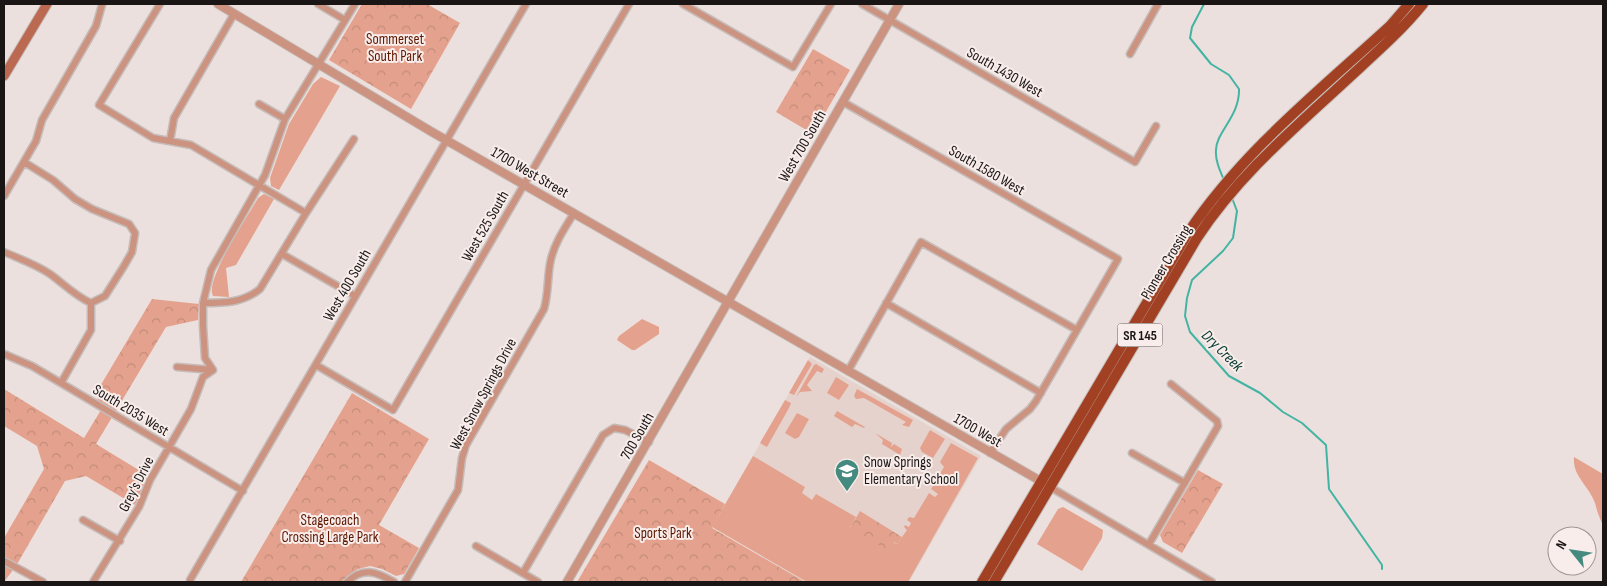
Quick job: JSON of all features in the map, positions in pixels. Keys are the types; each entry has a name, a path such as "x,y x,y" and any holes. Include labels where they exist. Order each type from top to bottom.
{"highway":[{"name":"Pioneer Crossing","path":"994,582 1046,484 1188,233 1227,188 1254,151 1390,26 1409,4"},
{"name":"Pioneer Crossing","path":"1227,188 1397,34 1423,4"},
{"name":"SR 145","path":"982,582 1034,495 1046,484"}],"main road":[{"path":"4,76 47,4"}],"street":[{"path":"160,4 99,105 153,138 191,145 306,213"},
{"path":"218,4 317,65"},
{"path":"318,4 345,20"},
{"path":"213,370 205,358 203,304 211,270 270,164 285,119 355,4"},
{"name":"West 400 South","path":"190,580 526,4"},
{"name":"West 525 South","path":"316,364 393,410 629,4"},
{"path":"683,4 793,67 831,4"},
{"path":"695,10 699,4"},
{"name":"South 1430 West","path":"862,4 1135,162 1156,126"},
{"name":"West 700 South","path":"729,303 899,4"},
{"path":"1130,54 1158,4"},
{"path":"4,196 36,141 42,120 96,26 102,5"},
{"path":"170,141 174,118 234,14"},
{"name":"1700 West Street","path":"317,65 729,303"},
{"name":"South 1580 West","path":"843,102 1118,259 1077,330"},
{"path":"259,104 285,119"},
{"path":"203,304 235,302 252,296 267,280 306,213 354,139"},
{"path":"24,162 92,209 129,224 135,233 132,252 124,266 105,296 91,303"},
{"name":"West Snow Springs Drive","path":"405,582 458,490 462,458 466,445 544,309 555,246 574,214"},
{"path":"848,371 922,242 1077,330 1030,409 1006,429 990,453"},
{"path":"4,252 34,264 51,274 76,296 91,303"},
{"path":"282,254 355,296"},
{"path":"61,383 91,330 91,303"},
{"name":"1700 West","path":"729,303 1046,484 1212,582"},
{"name":"700 South","path":"568,582 729,303"},
{"path":"886,303 1041,393"},
{"name":"South 2035 West","path":"4,354 32,366 242,491"},
{"path":"176,367 213,370"},
{"name":"Grey's Drive","path":"93,582 120,541 168,447 191,409 203,377 213,370"},
{"path":"1149,544 1218,426 1217,421 1171,384"},
{"path":"523,573 603,435 614,428 625,430 649,442"},
{"path":"1132,453 1184,483"},
{"path":"83,520 120,541"},
{"path":"476,546 538,582"},
{"path":"4,560 43,582"},
{"path":"347,582 360,573 367,572 377,572 394,582"}],"shaded area":[{"name":"Snow Springs Elementary School","path":"810,357 981,456 909,582 805,582 712,527"}],"green space":[{"name":"Sommerset South Park","path":"362,4 427,4 460,23 411,109 329,60"},
{"path":"813,49 850,70 813,134 776,112"},
{"path":"321,77 340,86 279,190 271,186 270,178 289,124 313,84"},
{"path":"264,194 274,199 236,265 226,268 229,297 213,296 212,288 221,262 258,198"},
{"path":"152,299 199,304 198,320 166,327 96,444 147,475 135,505 86,476 65,481 16,566 4,582 4,538 44,469 37,446 4,426 4,389 84,438 101,410 96,393"},
{"path":"642,319 659,327 659,334 635,350 617,340 619,336"},
{"path":"808,360 812,364 794,395 789,393"},
{"path":"816,364 824,369 822,373 817,371 807,385 812,391 800,392 796,397 814,365"},
{"path":"836,377 849,385 839,400 827,393"},
{"path":"857,389 913,420 909,427 902,425 906,422 864,398 856,399 854,396"},
{"name":"Stagecoach Crossing Large Park","path":"352,393 429,439 379,525 419,548 404,574 396,576 382,569 370,566 358,569 342,582 241,582"},
{"path":"785,400 791,403 767,447 760,443"},
{"path":"837,411 865,427 855,424 852,427 834,416"},
{"path":"797,413 809,419 799,437 795,439 785,433"},
{"path":"930,430 945,439 933,458 922,452 920,448"},
{"path":"875,433 892,443 891,447 894,444 902,449 900,455 882,444 883,440"},
{"path":"951,443 978,458 908,582 807,582 712,527 753,456 805,487 802,493 812,500 816,494 856,517 850,528 897,544 907,530 904,527 905,525 909,527 911,523 907,520 909,517 914,518 929,493 935,497 938,494 931,489 944,467 940,462"},
{"path":"1574,457 1603,474 1603,525 1592,497 1578,475 1574,464"},
{"name":"Sports Park","path":"649,460 725,504 712,528 805,582 577,582"},
{"path":"1198,470 1223,484 1182,553 1163,542 1160,535"},
{"path":"1063,507 1103,530 1102,538 1082,571 1037,544 1058,509"},
{"path":"860,511 902,537 897,544 894,542 889,551 850,528"}],"waterway":[{"name":"Dry Creek","path":"1204,4 1192,27 1190,38 1211,64 1229,75 1239,89 1236,107 1217,143 1216,158 1224,180"},
{"name":"Dry Creek","path":"1232,198 1237,211 1233,238 1223,251 1192,280 1185,316 1190,332 1229,376 1260,393 1283,412 1302,423 1326,445 1329,489 1382,565 1382,569"}],"place":[{"name":"Snow Springs Elementary School","path":"847,492"}]}
